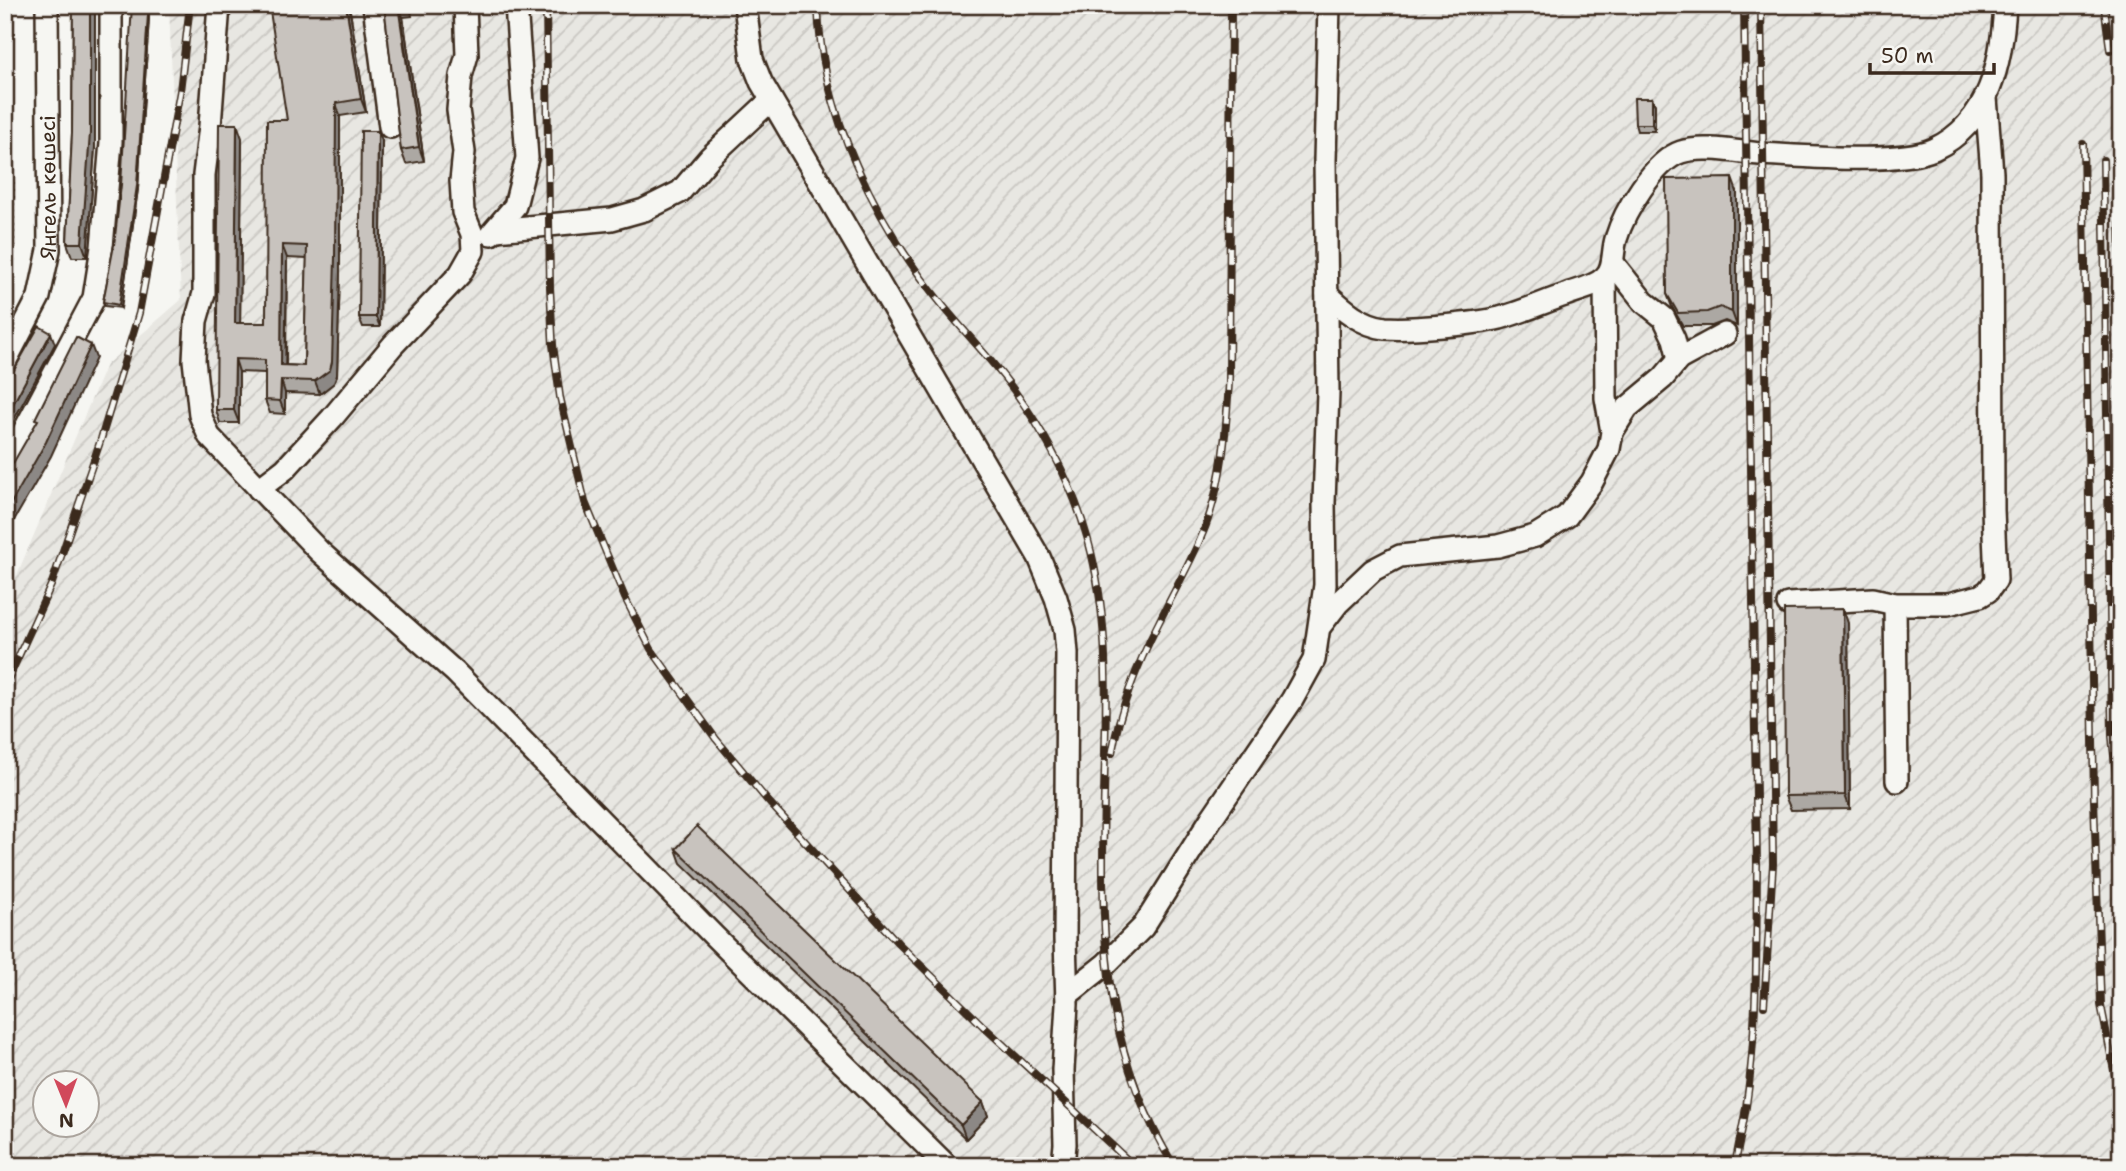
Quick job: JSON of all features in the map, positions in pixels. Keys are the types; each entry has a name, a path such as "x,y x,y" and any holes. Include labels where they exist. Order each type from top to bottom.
{"street":[{"name":"Янгель көшесі","path":"5,362 39,297 49,250 47,5"},
{"path":"5,467 94,298 102,247 111,142 111,5"},
{"path":"219,5 204,175 204,293 196,321 194,360 200,415 209,436 319,551 455,672 947,1166"},
{"path":"374,5 390,127"},
{"path":"465,5 467,55 461,76 458,110 464,152 461,181 463,212 472,234 473,251"},
{"path":"259,489 285,469 332,418 393,345 460,274 473,251 496,230 515,206 527,158 516,5"},
{"path":"745,5 752,59 771,100 1039,557 1056,598 1065,630 1067,995 1062,1070 1065,1144 1063,1166"},
{"path":"1067,995 1106,964 1143,927 1211,818 1292,700 1314,660 1325,585 1324,502 1328,393 1325,160 1329,5"},
{"path":"1321,625 1338,603 1373,570 1400,556 1498,546 1535,536 1567,516 1592,482 1609,449 1612,432 1606,398 1609,270 1616,239 1632,205 1665,161 1682,152 1714,150 1871,158 1932,150 1970,121 1986,98 1996,73 2005,5"},
{"path":"1788,604 1873,599 1895,604 1948,604 1988,591 1996,580 1993,510 1992,173 1986,98"},
{"path":"496,230 612,219 644,210 680,192 710,158 771,100"},
{"path":"1327,294 1343,310 1361,320 1383,328 1405,328 1499,318 1588,287 1609,270"},
{"path":"1609,270 1664,318 1674,339 1679,359"},
{"path":"1612,432 1627,408 1663,377 1679,359 1725,334"},
{"path":"1895,604 1897,782"}],"path":[{"path":"5,280 14,260 10,5"},
{"path":"5,66 11,56"}],"shaded area":[{"path":"169,5 2121,5 2121,1166 5,1166 5,603 106,365 181,300"}],"building":[{"path":"73,5 90,5 90,133 82,243 67,243 72,133"},
{"path":"132,5 148,5 148,14 137,186 119,305 103,302 114,245 121,185"},
{"path":"269,5 346,5 361,99 336,103 335,258 330,370 315,381 281,380 280,401 265,400 265,360 235,359 234,410 216,410 219,124 237,124 235,323 266,323 267,120 287,120","holes":["282,245 307,246 304,366 281,365"]},
{"path":"384,5 398,5 419,147 401,150"},
{"path":"1634,98 1652,98 1652,124 1635,124"},
{"path":"361,131 378,131 376,317 359,317"},
{"path":"1732,178 1732,312 1720,307 1707,312 1678,313 1667,294 1666,179"},
{"path":"39,326 51,333 5,419 5,386"},
{"path":"76,337 91,345 46,442 5,514 5,477 38,420 35,419"},
{"path":"1843,609 1845,795 1785,796 1784,610"},
{"path":"697,826 983,1102 961,1125 676,849"}],"railway":[{"path":"5,686 52,583 101,439 139,313 180,91 190,5"},
{"path":"546,5 553,345 560,397 585,502 625,598 651,649 716,739 767,800 898,943 1134,1166"},
{"path":"818,5 821,45 829,86 841,126 875,204 919,275 997,368 1025,406 1057,461 1082,520 1099,592 1104,645 1104,914 1115,1016 1128,1066 1147,1116 1174,1166"},
{"path":"1112,753 1120,719 1137,670 1201,538 1212,508 1220,472 1229,382 1231,5"},
{"path":"1735,1166 1753,1047 1757,925 1744,5"},
{"path":"1761,5 1773,864 1764,1006"},
{"path":"2104,5 2110,50"},
{"path":"2117,5 2121,267"},
{"path":"2083,144 2094,799 2101,1005 2121,1106"},
{"path":"2103,160 2112,736 2121,823"}]}
